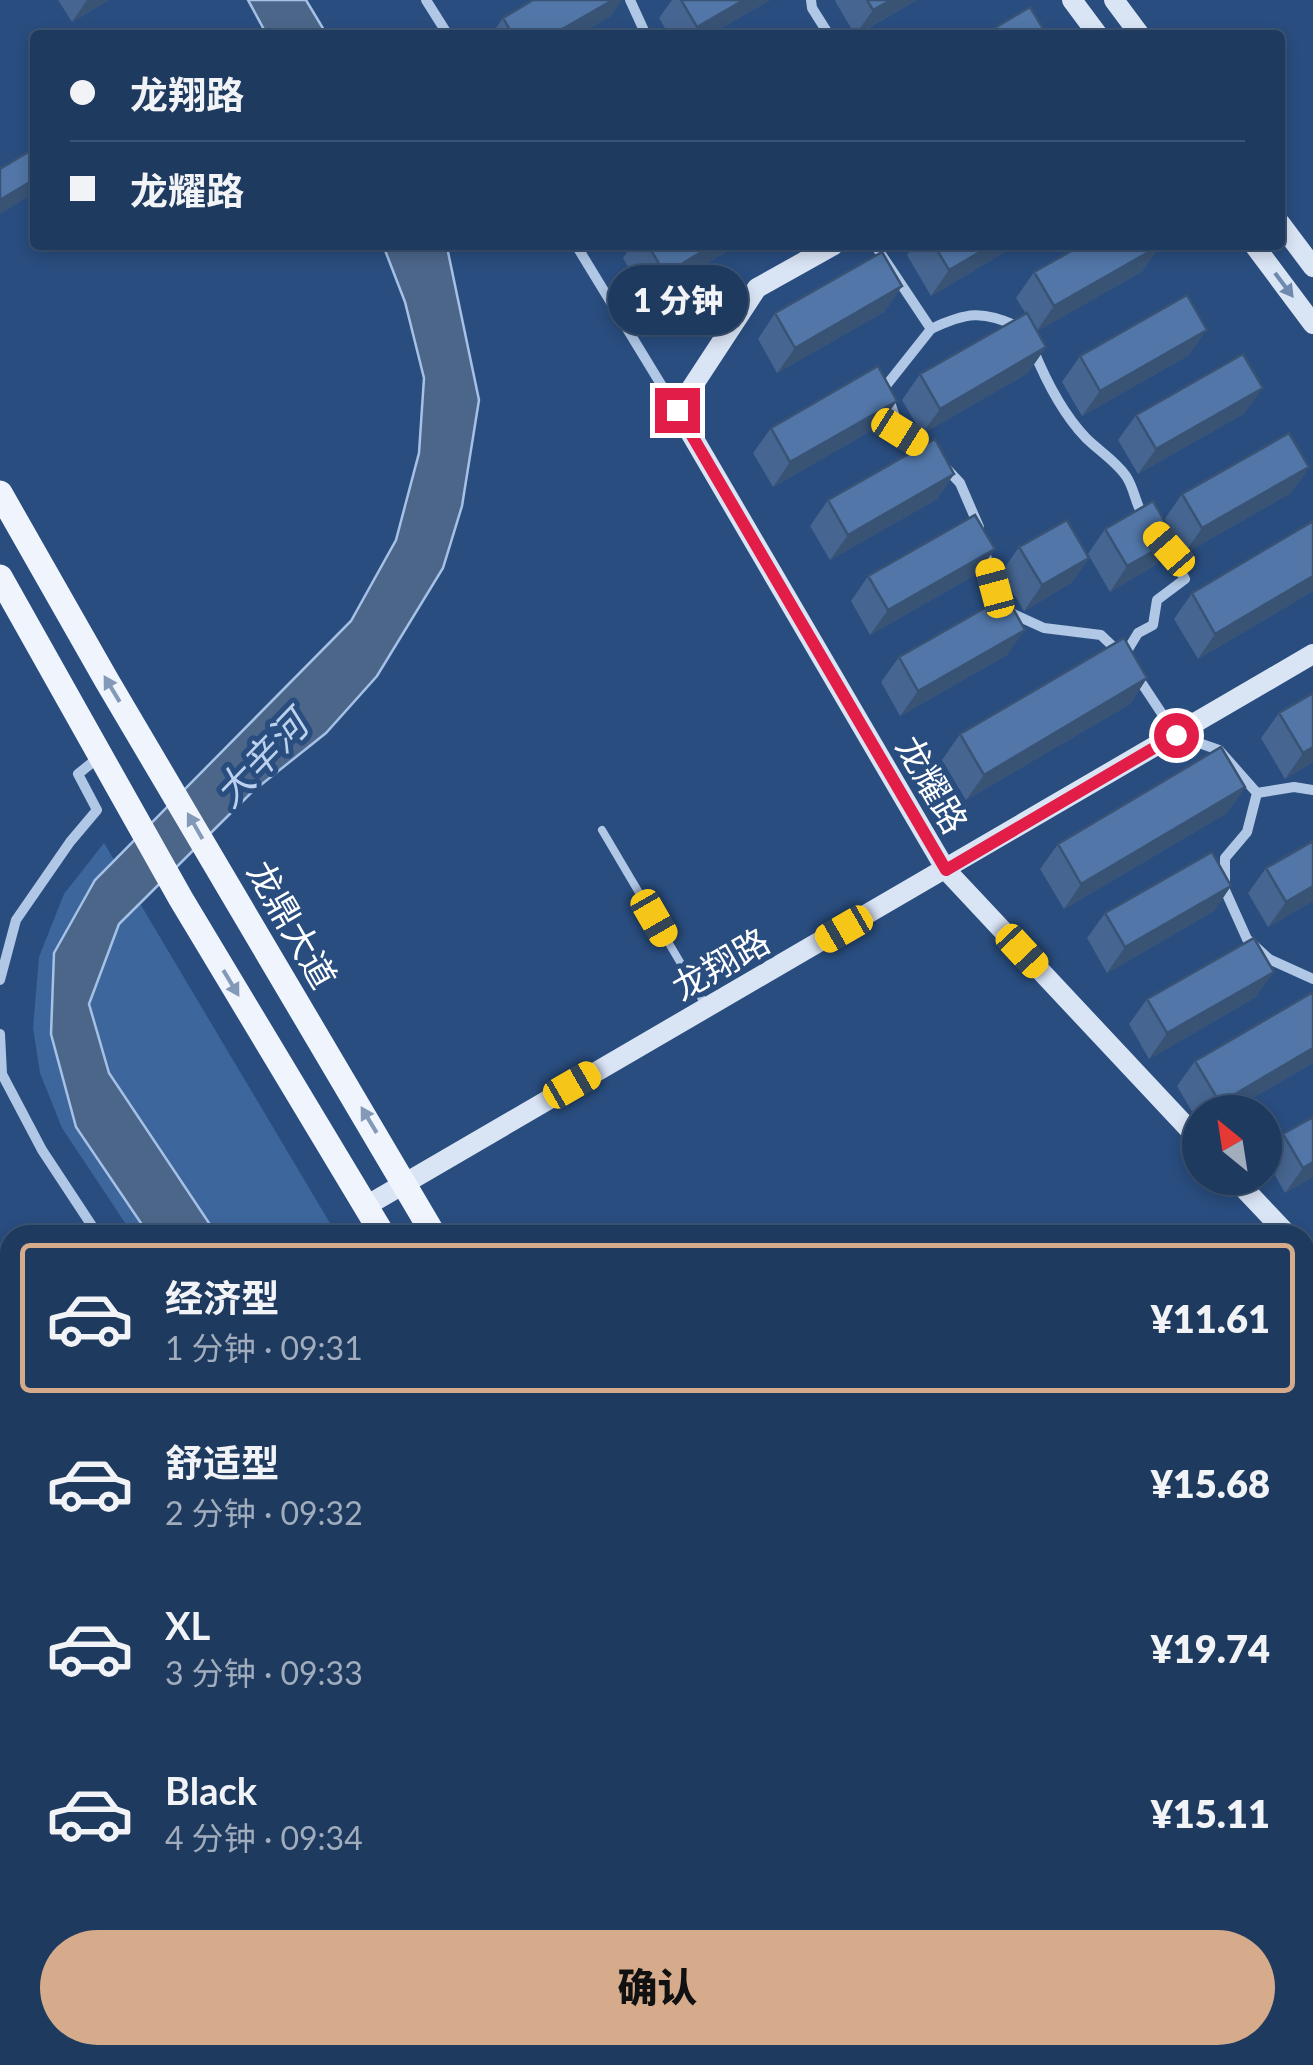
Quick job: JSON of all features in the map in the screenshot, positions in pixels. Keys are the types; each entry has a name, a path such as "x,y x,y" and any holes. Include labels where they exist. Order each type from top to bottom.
{"main road":[{"name":"龙鼎大道","path":"0,493 107,682 164,772 428,1225"},
{"path":"0,577 180,899 377,1225"}],"street":[{"path":"426,0 445,30"},
{"path":"630,0 644,30"},
{"path":"811,0 826,30"},
{"path":"1072,0 1094,30"},
{"path":"1114,0 1136,30"},
{"path":"1285,230 1313,267"},
{"path":"579,250 677,410 757,288 825,250"},
{"path":"878,250 931,329"},
{"path":"1258,250 1313,324"},
{"path":"1124,656 1138,634 1153,625 1157,600 1185,579 1169,549 1134,505 1129,480 1105,451 1087,440 1057,400 1021,327 994,316 977,315 956,316 931,329 885,387 900,432 927,448 960,483 976,516 995,588 1008,612 1044,628 1101,635 1124,656 1176,735 1219,750 1256,793"},
{"name":"龙耀路","path":"677,410 946,870 1182,1122"},
{"name":"龙翔路","path":"366,1206 1313,654"},
{"path":"0,980 16,920 97,810 78,774 99,757"},
{"path":"1256,793 1294,787 1313,790"},
{"path":"1256,793 1247,832 1226,858 1224,890 1247,939 1268,958 1313,979"},
{"path":"0,1034 2,1074 42,1150 91,1225"},
{"path":"1250,1195 1279,1225"}],"lane":[{"path":"602,830 707,1008"}],"shaded area":[{"path":"104,843 331,1225 126,1225 62,1128 40,1073 33,1028 39,957 64,894"}],"water":[{"path":"248,0 306,0 324,30 264,30"},
{"name":"大辛河","path":"385,250 448,250 479,400 462,506 443,568 377,676 326,733 252,792 119,924 89,1004 109,1073 210,1225 142,1225 76,1127 51,1034 54,953 95,880 351,621 396,540 419,453 424,378 405,302"}],"building":[{"path":"533,0 613,0 561,30 510,30 503,18"},
{"path":"681,0 744,0 697,27"},
{"path":"867,0 891,0 873,10"},
{"path":"1030,7 1044,30 991,30"},
{"path":"30,151 30,182 0,200 0,169"},
{"path":"651,250 705,250 665,274"},
{"path":"937,250 983,250 949,270"},
{"path":"1073,250 1152,250 1054,306 1034,272"},
{"path":"882,252 902,286 795,348 775,313"},
{"path":"1187,295 1207,330 1100,391 1080,356"},
{"path":"1027,313 1046,347 940,409 920,374"},
{"path":"1243,354 1263,388 1156,449 1136,415"},
{"path":"878,366 897,401 790,462 771,428"},
{"path":"1289,433 1309,467 1202,528 1182,494"},
{"path":"935,439 954,474 848,535 828,500"},
{"path":"1153,501 1175,539 1127,566 1105,529"},
{"path":"975,515 995,549 888,610 868,576"},
{"path":"1067,520 1089,558 1042,585 1019,547"},
{"path":"1313,521 1313,576 1215,634 1192,593"},
{"path":"1006,596 1025,630 918,691 899,657"},
{"path":"1124,638 1147,678 984,775 960,734"},
{"path":"1313,693 1313,747 1303,753 1279,713"},
{"path":"1221,747 1245,787 1081,884 1058,844"},
{"path":"1313,841 1313,886 1286,902 1266,868"},
{"path":"1212,852 1231,886 1125,947 1105,913"},
{"path":"1254,938 1274,972 1167,1033 1147,999"},
{"path":"1313,992 1313,1048 1234,1095 1215,1095 1195,1061"},
{"path":"1313,1117 1313,1162 1303,1168 1283,1134"}],"route":[{"path":"677,410 946,870 1176,735"}]}
